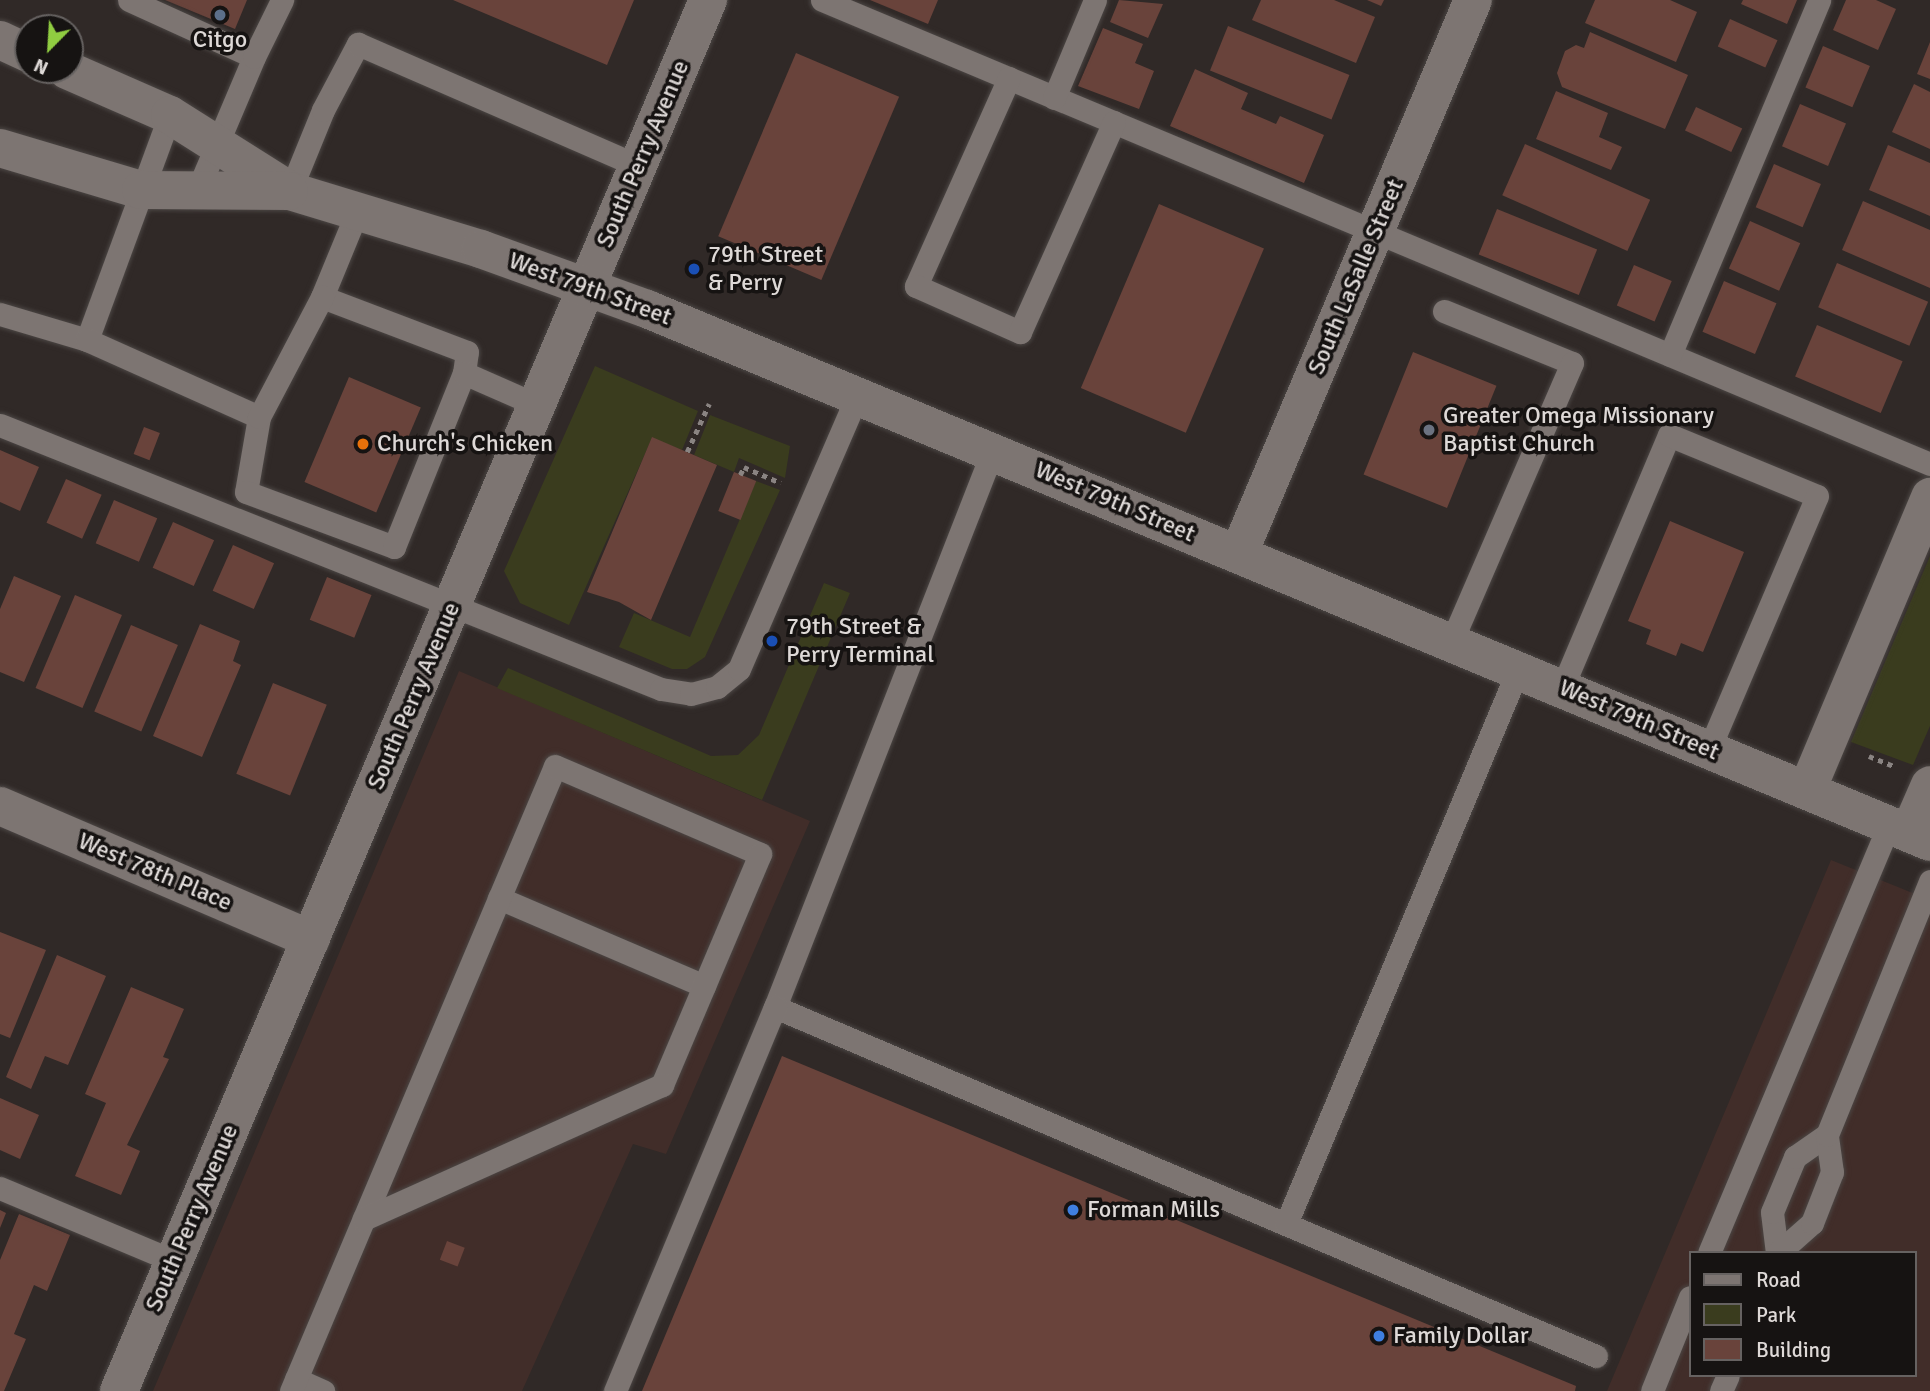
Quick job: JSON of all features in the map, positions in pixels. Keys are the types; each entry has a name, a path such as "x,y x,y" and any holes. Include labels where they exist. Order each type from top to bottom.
{"street":[{"name":"South Perry Avenue","path":"119,1391 708,0"},
{"name":"South LaSalle Street","path":"1239,553 1473,0"},
{"name":"West 79th Street","path":"84,77 170,115 290,191 586,287 993,450 1909,833"},
{"name":"West 79th Street","path":"0,148 141,190 290,191"},
{"path":"1807,790 1930,497"},
{"path":"1909,833 1916,777"},
{"name":"West 78th Place","path":"0,806 311,939"}],"lane":[{"path":"129,0 254,57"},
{"path":"198,189 254,57 282,0"},
{"path":"822,0 1930,464"},
{"path":"1054,97 1095,0"},
{"path":"1670,355 1819,0"},
{"path":"290,191 323,110 358,44 638,166"},
{"path":"1009,78 916,286 1020,332 1114,122"},
{"path":"87,340 170,115"},
{"path":"322,297 467,352 464,373 394,547 246,492 259,417 322,297 357,212"},
{"path":"1444,311 1572,363 1451,642"},
{"path":"0,314 87,340 259,417"},
{"path":"464,373 537,405"},
{"path":"0,425 661,689 691,694 717,687 739,669 756,636 857,396"},
{"path":"1562,688 1669,435 1817,496 1709,749"},
{"path":"615,1391 775,1007 993,450"},
{"path":"1286,1224 1518,670"},
{"path":"323,1391 294,1385 555,766 760,855 662,1085 364,1219"},
{"path":"1710,1251 1909,833"},
{"path":"1779,1251 1812,1223 1832,1172 1827,1135 1930,881"},
{"path":"499,898 704,986"},
{"path":"775,1007 1596,1356"},
{"path":"1777,1251 1772,1212 1795,1157 1827,1135"},
{"path":"0,1188 174,1261"},
{"path":"1652,1391 1688,1302"}],"path":[{"path":"687,452 709,404"},
{"path":"740,475 744,467 815,497"},
{"path":"1866,754 1916,777"}],"shaded area":[{"path":"459,671 810,821 666,1154 633,1144 522,1391 153,1391"},
{"path":"1831,860 1930,900 1930,1391 1607,1391"}],"green space":[{"path":"595,366 698,411 682,450 652,438 569,625 520,603 504,571"},
{"path":"710,415 790,446 785,478 739,458 734,472 694,455"},
{"path":"756,481 780,490 705,657 687,669 672,669 619,647 634,613 690,637"},
{"path":"1930,556 1930,726 1913,765 1851,742"},
{"path":"824,583 850,593 762,800 497,688 508,668 711,756 738,755 759,735"}],"building":[{"name":"Citgo","path":"165,0 247,0 235,29"},
{"path":"453,0 634,0 607,65"},
{"path":"870,0 938,0 928,24"},
{"path":"1119,0 1163,4 1148,38 1110,22"},
{"path":"1261,0 1334,0 1375,17 1356,63 1252,20"},
{"path":"1367,0 1384,0 1381,6"},
{"path":"1595,0 1670,0 1697,12 1676,62 1585,23"},
{"path":"1743,0 1797,0 1787,24 1741,4"},
{"path":"1846,0 1876,0 1896,9 1878,50 1833,30"},
{"path":"1730,19 1778,40 1765,68 1718,46"},
{"path":"1228,26 1349,75 1331,120 1210,71"},
{"path":"1103,28 1143,44 1135,63 1154,71 1139,109 1078,86"},
{"path":"1590,32 1688,75 1665,129 1562,87 1557,73 1565,51 1576,45 1584,48"},
{"path":"1930,42 1930,79 1917,74"},
{"path":"1823,46 1870,66 1852,107 1805,87"},
{"path":"796,53 899,97 821,280 718,236"},
{"path":"1195,69 1248,93 1241,109 1276,124 1280,116 1324,135 1304,183 1170,126"},
{"path":"1914,84 1930,92 1930,149 1892,132"},
{"path":"1556,91 1608,113 1599,137 1622,147 1611,170 1536,139"},
{"path":"1800,104 1846,124 1828,166 1782,146"},
{"path":"1696,107 1742,129 1731,152 1685,131"},
{"path":"1525,144 1650,200 1627,251 1502,195"},
{"path":"1888,145 1930,163 1930,216 1869,190"},
{"path":"1774,164 1821,184 1803,227 1756,207"},
{"path":"1863,201 1930,230 1930,288 1842,250"},
{"path":"1159,204 1264,249 1186,433 1081,388"},
{"path":"1497,209 1597,249 1579,295 1479,254"},
{"path":"1750,221 1800,243 1779,291 1729,269"},
{"path":"1837,263 1928,302 1909,346 1818,307"},
{"path":"1634,265 1672,281 1655,322 1617,306"},
{"path":"1724,281 1776,303 1755,354 1703,332"},
{"path":"1817,325 1903,361 1881,413 1795,377"},
{"name":"Greater Omega Missionary Baptist Church","path":"1413,352 1496,386 1447,508 1364,474"},
{"name":"Church's Chicken","path":"349,377 421,407 376,512 304,482"},
{"path":"144,427 160,433 149,460 134,454"},
{"path":"652,437 717,465 651,620 619,602 587,592"},
{"path":"0,450 39,467 20,511 0,502"},
{"path":"734,472 756,481 741,520 718,511"},
{"path":"66,479 102,495 82,539 46,523"},
{"path":"114,500 157,518 139,562 96,543"},
{"path":"1670,521 1744,552 1703,652 1681,643 1676,656 1646,644 1651,630 1628,621"},
{"path":"173,522 214,540 194,586 153,568"},
{"path":"233,545 274,563 254,609 213,591"},
{"path":"14,576 61,596 24,682 0,672 0,609"},
{"path":"327,577 372,595 354,638 310,620"},
{"path":"75,595 122,615 82,708 36,688"},
{"path":"200,624 240,641 233,661 241,665 202,757 153,736"},
{"path":"131,625 178,645 141,731 94,712"},
{"path":"273,683 327,705 290,796 236,774"},
{"path":"0,932 46,950 10,1038 0,1034"},
{"path":"57,955 106,976 68,1065 45,1056 31,1089 6,1077"},
{"path":"131,987 184,1009 163,1057 169,1059 127,1145 140,1151 121,1195 75,1176 106,1103 85,1094"},
{"path":"782,1056 1576,1386 1575,1391 642,1391"},
{"path":"0,1098 39,1115 20,1159 0,1150"},
{"path":"0,1210 6,1213 0,1228"},
{"path":"19,1214 70,1235 47,1291 34,1285 14,1334 26,1339 4,1391 0,1391 0,1260"},
{"path":"447,1241 465,1248 458,1266 440,1260"}],"place":[{"name":"Citgo","path":"220,15"},
{"name":"79th Street & Perry","path":"694,269"},
{"name":"Greater Omega Missionary Baptist Church","path":"1429,430"},
{"name":"Church's Chicken","path":"363,444"},
{"name":"79th Street & Perry Terminal","path":"772,641"},
{"name":"Forman Mills","path":"1073,1210"},
{"name":"Family Dollar","path":"1379,1336"}]}
